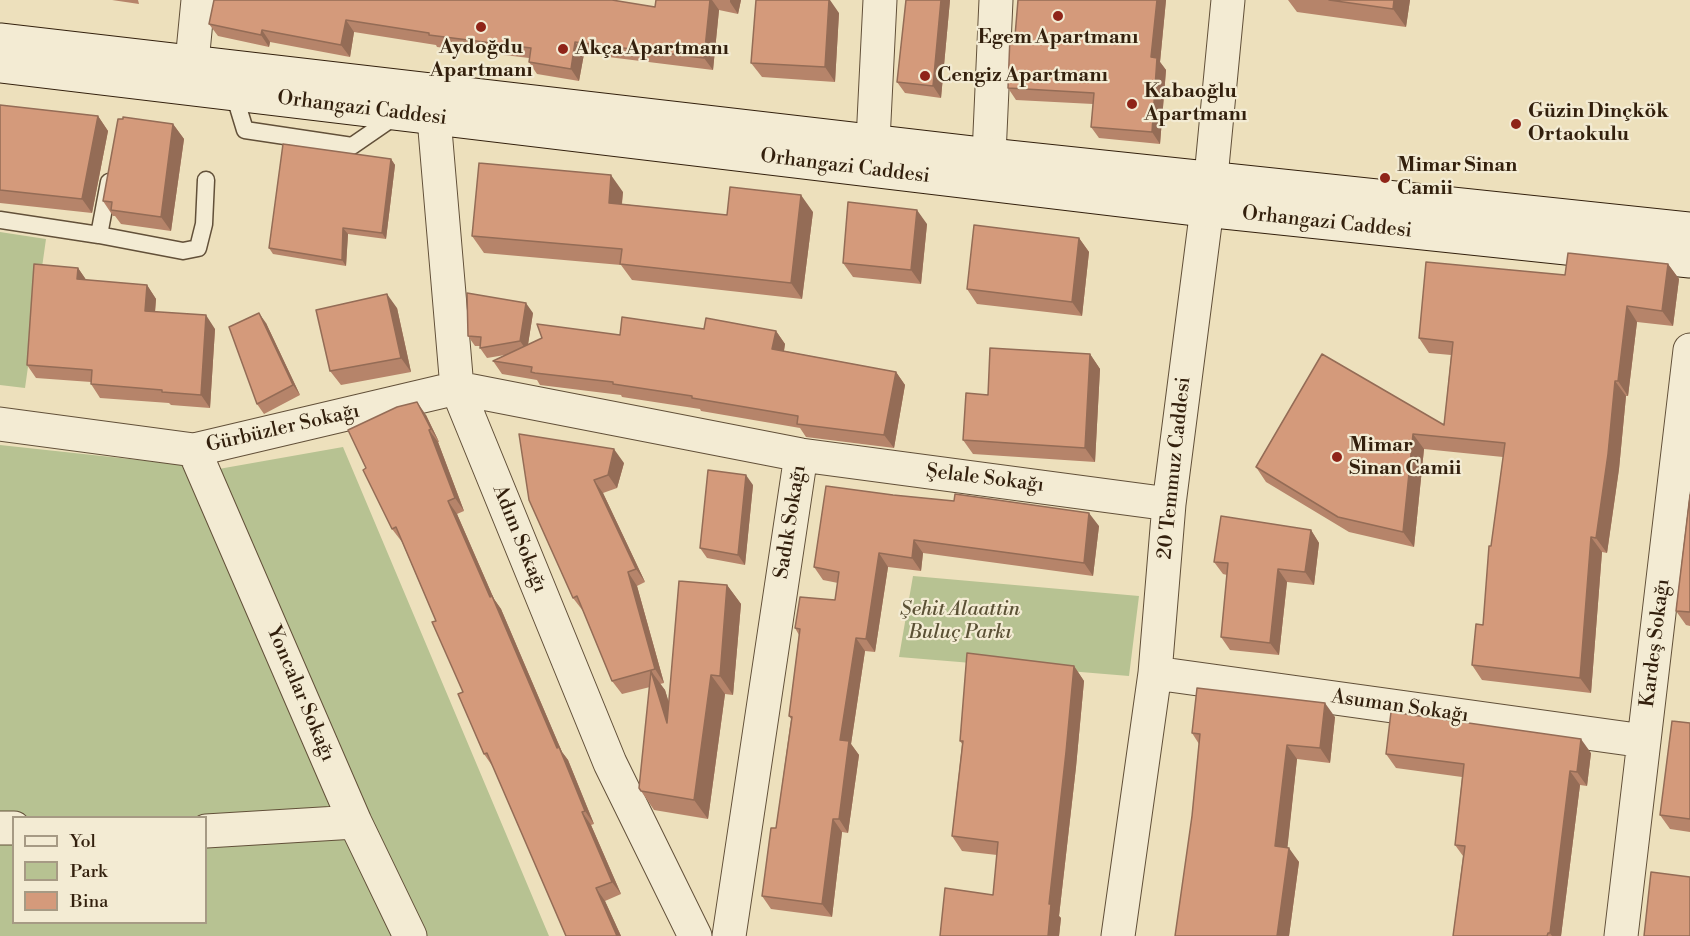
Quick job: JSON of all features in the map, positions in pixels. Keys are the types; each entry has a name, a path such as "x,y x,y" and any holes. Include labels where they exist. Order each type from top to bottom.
{"street":[{"path":"192,62 198,0"},
{"path":"873,141 880,0"},
{"path":"989,155 996,0"},
{"name":"20 Temmuz Caddesi","path":"1118,936 1155,673 1169,504 1211,177 1228,0"},
{"name":"Orhangazi Caddesi","path":"0,40 989,155 1690,230"},
{"name":"Orhangazi Caddesi","path":"0,66 1206,210 1690,261"},
{"name":"Adım Sokağı","path":"434,118 457,388 610,763 695,936"},
{"name":"Kardeş Sokağı","path":"1621,936 1690,350"},
{"name":"Gürbüzler Sokağı","path":"0,424 194,450 457,388"},
{"name":"Sadık Sokağı","path":"457,388 801,455 729,936"},
{"name":"Yoncalar Sokağı","path":"194,450 355,822 410,936"},
{"name":"Şelale Sokağı","path":"801,455 1169,504"},
{"name":"Asuman Sokağı","path":"1155,673 1644,741"},
{"path":"207,831 355,822"}],"lane":[{"path":"99,235 111,168"},
{"path":"0,220 183,251 198,248 204,224 206,180"}],"green space":[{"path":"0,232 46,239 25,388 0,385"},
{"path":"0,445 185,465 397,936 0,936"},
{"path":"343,447 549,936 422,936 213,470"},
{"name":"Şehit Alaattin Buluç Parkı","path":"913,576 1139,596 1129,676 899,657"}],"building":[{"path":"214,0 612,0 655,7 656,0 710,0 704,58 575,42 571,69 529,62 531,48 429,35 429,33 346,20 341,45 262,30 261,35 209,24"},
{"path":"756,0 829,0 825,67 751,63"},
{"path":"906,0 941,0 933,86 897,82"},
{"path":"1018,0 1157,0 1151,57 1157,58 1152,132 1091,127 1094,93 1008,88 1010,36 1015,36"},
{"path":"1329,0 1394,0 1393,9"},
{"path":"0,105 98,116 82,199 0,190"},
{"path":"123,117 173,124 161,217 111,210 112,202 103,201 118,119 123,119"},
{"path":"283,144 391,159 382,233 343,228 342,260 269,248"},
{"path":"479,163 611,175 609,203 727,215 730,187 801,195 791,283 620,264 622,249 472,236"},
{"path":"848,202 917,210 911,270 843,263"},
{"path":"974,225 1079,238 1072,302 967,289"},
{"path":"1568,253 1668,264 1662,311 1627,306 1618,381 1615,381 1608,454 1596,538 1591,537 1580,678 1472,665 1476,624 1483,625 1489,546 1491,546 1505,443 1413,434 1403,532 1338,517 1256,467 1322,354 1444,425 1453,342 1419,338 1426,262 1565,275"},
{"path":"34,264 78,268 77,279 147,285 145,311 206,315 201,395 91,384 92,370 27,365"},
{"path":"467,293 526,303 520,341 480,348 481,337 468,336"},
{"path":"387,294 401,358 330,371 316,310"},
{"path":"259,313 293,385 257,404 229,327"},
{"path":"622,317 704,329 706,318 776,331 772,349 896,372 884,435 797,424 798,416 613,384 613,382 535,373 531,372 532,367 493,361 542,338 537,324 620,335"},
{"path":"990,348 1090,354 1085,448 963,440 966,393 988,395"},
{"path":"417,402 431,429 429,430 455,498 448,501 490,597 492,596 557,748 559,747 585,811 582,812 612,882 596,888 617,936 566,936 487,753 484,754 458,694 463,692 432,622 436,621 396,527 392,529 363,470 366,468 348,430 397,407"},
{"path":"519,434 614,449 608,475 594,480 636,569 628,572 655,669 612,681 577,596 573,598 529,500"},
{"path":"708,470 746,475 738,555 700,548"},
{"path":"826,486 954,501 955,494 1089,513 1084,563 914,540 912,558 879,553 866,639 856,638 840,740 849,741 839,819 833,819 822,904 762,896 771,828 776,828 792,717 789,716 800,629 795,628 800,597 835,600 839,572 814,567"},
{"path":"1690,495 1690,612 1676,611"},
{"path":"1221,516 1311,530 1305,572 1278,569 1270,643 1221,637 1228,563 1214,562"},
{"path":"679,581 727,585 720,676 711,675 694,800 641,791 639,788 651,671 667,723"},
{"path":"967,653 1074,666 1049,904 1051,904 1048,936 940,936 945,888 993,895 998,842 952,836 963,741 960,741"},
{"path":"1197,688 1325,703 1320,748 1287,745 1275,846 1289,848 1277,936 1175,936 1192,816 1200,734 1192,733"},
{"path":"1391,712 1581,739 1577,772 1570,771 1550,933 1547,936 1453,936 1465,846 1455,845 1464,764 1386,754"},
{"path":"1672,721 1690,723 1690,819 1660,815"},
{"path":"1651,872 1690,877 1690,936 1644,936"}],"place":[{"name":"Egem Apartmanı","path":"1058,16"},
{"name":"Aydoğdu Apartmanı","path":"481,27"},
{"name":"Akça Apartmanı","path":"563,49"},
{"name":"Cengiz Apartmanı","path":"925,76"},
{"name":"Kabaoğlu Apartmanı","path":"1132,104"},
{"name":"Güzin Dinçkök Ortaokulu","path":"1516,124"},
{"name":"Mimar Sinan Cami̇i","path":"1385,178"},
{"name":"Mimar Sinan Camii","path":"1337,457"}]}
